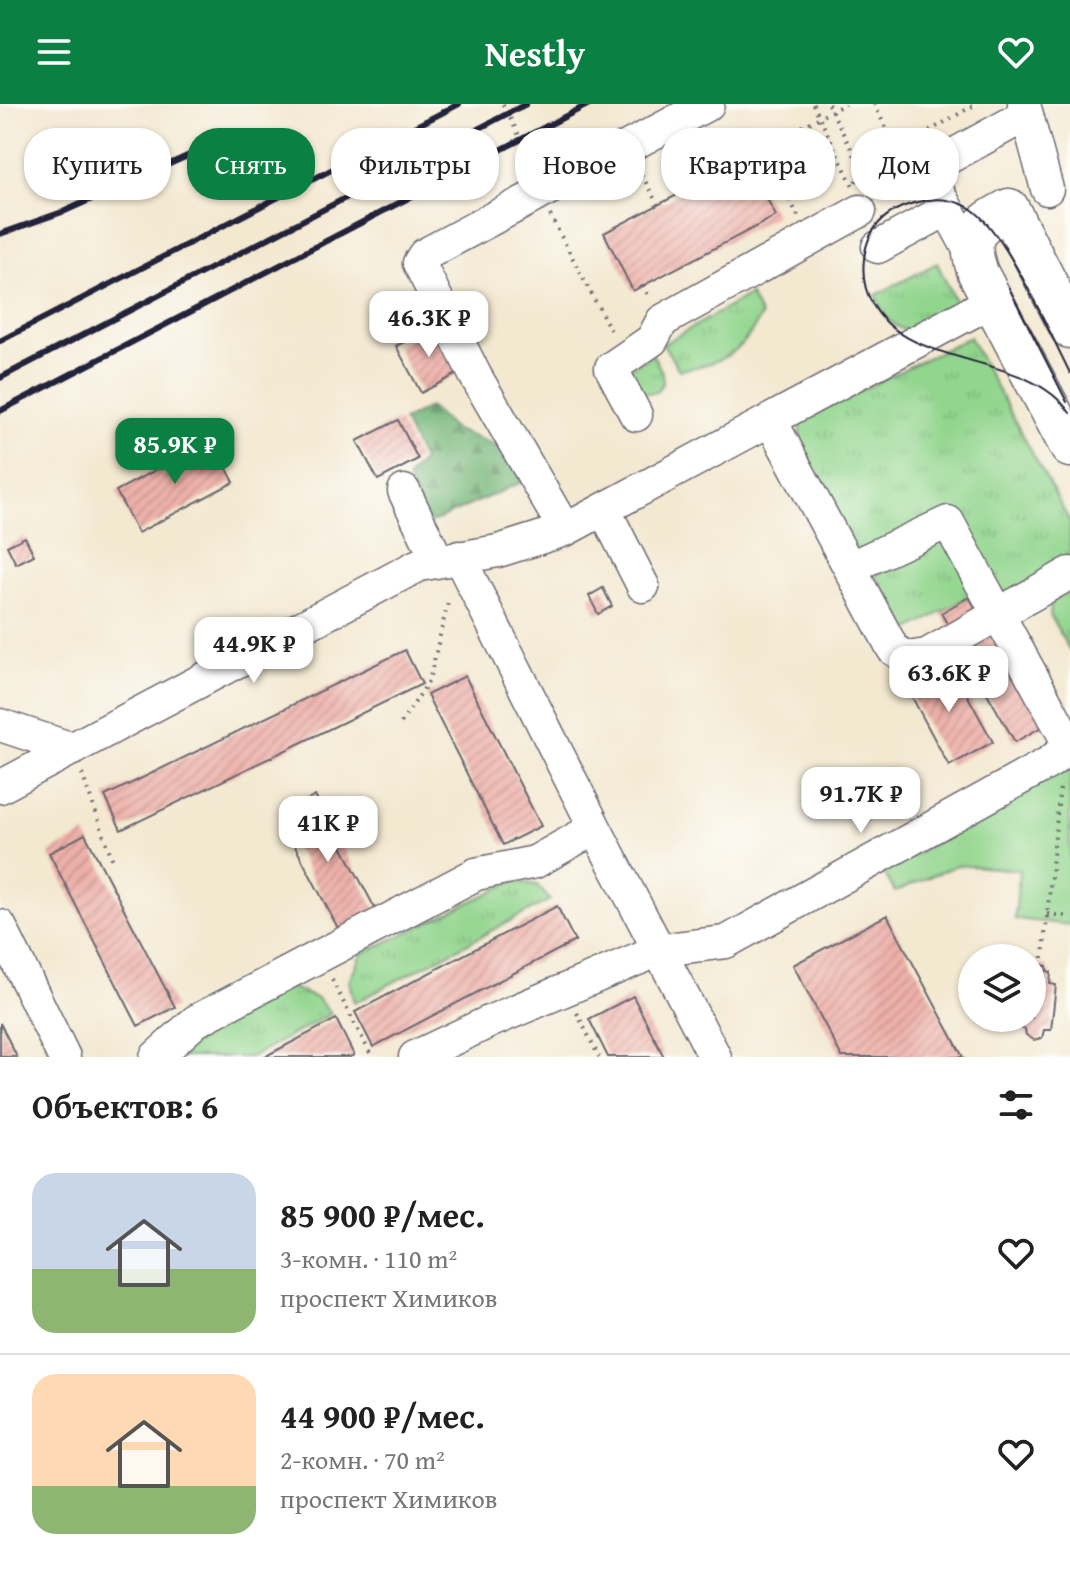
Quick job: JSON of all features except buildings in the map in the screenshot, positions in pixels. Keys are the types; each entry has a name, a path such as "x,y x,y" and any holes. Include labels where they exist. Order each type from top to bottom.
{"main road":[{"path":"1070,328 1009,209 986,221 972,236 970,251 978,273 1070,447"}],"street":[{"path":"645,138 708,104"},
{"path":"970,251 926,170 1025,109 1058,183 1009,209"},
{"path":"528,200 424,255 419,263 475,375 565,530"},
{"path":"878,247 946,210"},
{"path":"636,415 611,368 652,340 662,321 860,211"},
{"path":"0,787 419,565 498,551 565,530 994,300"},
{"path":"771,421 893,649 907,658 927,655 1070,573"},
{"path":"404,491 448,559 595,828 715,1057"},
{"path":"604,509 643,586"},
{"path":"415,1057 659,950 726,942 1060,754 998,613 948,522 851,567"},
{"path":"0,725 73,749"},
{"path":"156,1057 196,1021 476,874 535,862 595,828"},
{"path":"0,926 64,1057"}],"path":[{"path":"503,104 516,128"},
{"path":"813,104 851,182"},
{"path":"828,104 851,149"},
{"path":"798,216 764,147 845,104"},
{"path":"874,104 886,128"},
{"path":"935,128 976,104"},
{"path":"646,183 658,205"},
{"path":"542,200 625,359"},
{"path":"401,723 429,681 448,559"},
{"path":"73,749 113,861"},
{"path":"1044,944 1060,754"},
{"path":"1047,914 1070,917"},
{"path":"320,957 372,1057"},
{"path":"565,990 599,1057"}],"green space":[{"path":"937,263 958,307 908,331 897,326 884,313 876,295"},
{"path":"750,295 761,316 746,340 719,360 679,370 663,344"},
{"path":"969,337 1070,522 1070,564 1012,594 1002,591 966,538 856,549 818,485 802,448 800,432 803,419"},
{"path":"653,355 662,372 663,383 656,392 644,393 633,385 625,371"},
{"path":"429,407 455,430 509,450 524,481 428,524 407,478 423,460 403,421"},
{"path":"944,537 975,593 908,631 876,575"},
{"path":"1070,587 1070,652 1050,615 1052,598"},
{"path":"1070,764 1070,925 1015,919 1019,870 957,865 895,892 884,873"},
{"path":"514,881 537,885 550,900 354,1003 349,981 361,954"},
{"path":"290,987 318,999 331,1014 251,1057 178,1057 204,1034"}],"tram line":[{"path":"1070,373 1012,260 984,220 970,208 939,199 916,202 894,211 877,225 867,246 864,277 873,305 891,326 914,341 940,352 1026,379 1050,393 1070,413"},
{"path":"1009,288 1067,402"}],"railway":[{"path":"0,341 459,104"},
{"path":"0,378 526,104"},
{"path":"0,411 589,104"},
{"path":"0,234 65,211 187,156"}]}
